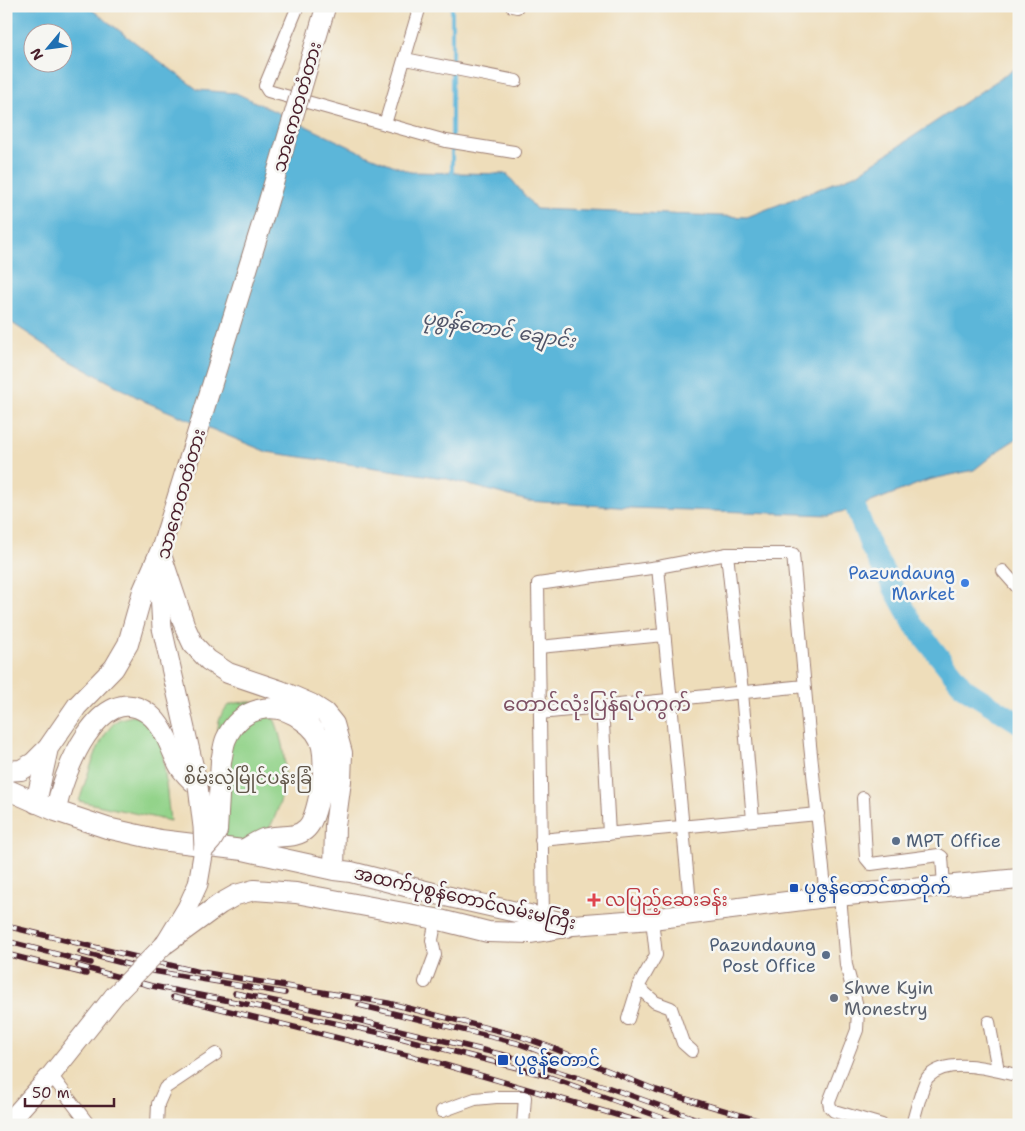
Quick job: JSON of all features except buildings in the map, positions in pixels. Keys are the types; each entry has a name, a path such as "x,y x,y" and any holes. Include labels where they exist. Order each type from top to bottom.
{"main road":[{"name":"သာကေတတံတား","path":"6,1124 51,1075 114,996 165,944 188,908 198,884 204,849 203,827 198,786 162,628 160,552 261,226 326,6"},
{"path":"6,771 21,770 28,767 48,748 77,706 114,668 128,644 143,591 160,552"},
{"path":"160,552 185,627 193,644 208,660 234,675 281,691 311,704 325,713 334,724 342,753 341,782 335,826 334,870"},
{"path":"56,811 58,797 67,770 87,732 114,709 126,706 147,713 154,719 165,734 180,767 188,778 198,786"},
{"path":"204,849 217,831 221,761 226,740 240,720 253,711 264,707 276,708 296,715 317,733 322,746 324,767 321,788 316,809 307,828 291,837 264,839 243,850"},
{"path":"36,803 48,748"},
{"name":"အထက်ပုစွန်တောင်လမ်းမကြီး","path":"6,789 56,811 107,828 160,840 243,850 359,874 441,895 543,917 573,926 652,919 833,896 1019,879"},
{"path":"165,944 220,904 254,890 296,893 488,932 531,933 573,926"}],"street":[{"path":"385,124 420,6"},
{"path":"296,7 264,86 268,91 446,141 514,152"},
{"path":"405,59 516,81"},
{"path":"727,554 742,692 753,820"},
{"path":"543,917 538,584 658,567 727,554 793,554 804,686 818,814 846,965 858,1010 857,1030 829,1102 830,1108 834,1111 882,1125"},
{"path":"658,567 690,913"},
{"path":"1003,571 1019,589"},
{"path":"539,648 664,635"},
{"path":"540,712 804,686"},
{"path":"602,706 609,834"},
{"path":"863,798 866,858 872,864 939,855 942,857 944,886"},
{"path":"541,840 818,814"},
{"path":"628,1019 638,987 656,955 652,919"},
{"path":"425,982 435,955 432,940 436,920"},
{"path":"638,987 655,1002 671,1008 683,1043 692,1051"},
{"path":"989,1022 998,1070"},
{"path":"157,1125 158,1104 165,1088 216,1054"},
{"path":"912,1125 927,1078 937,1070 949,1066 986,1067 1019,1076"},
{"path":"51,1075 89,1125"},
{"path":"442,1111 475,1099 525,1097 523,1125"}],"green space":[{"name":"စိမ်းလဲ့မြိုင်ပန်းခြံ","path":"253,702 271,715 280,737 285,765 279,807 274,820 259,844 204,836 219,720 228,706"},
{"name":"စိမ်းလဲ့မြိုင်ပန်းခြံ","path":"133,716 148,719 161,736 170,821 79,801 94,758 105,735 118,720"}],"water":[{"name":"ပုစွန်တောင် ချောင်း","path":"6,6 87,6 198,90 236,93 365,154 410,172 507,174 536,209 747,217 857,174 1019,66 1019,437 974,470 928,480 856,508 829,515 632,508 528,501 444,478 267,452 146,402 65,358 6,319"}],"waterway":[{"path":"452,6 452,65"},
{"path":"452,72 452,177"},
{"path":"846,482 871,548 914,625 964,688 1019,723"}],"railway":[{"path":"6,926 195,971 388,1003 519,1036 656,1090 774,1125"},
{"path":"6,941 91,963"},
{"path":"80,952 153,971 285,993"},
{"path":"6,954 86,974"},
{"path":"78,966 152,986 381,1033 510,1066 544,1075 682,1125"},
{"path":"235,993 303,1007 512,1057 607,1087 714,1125"},
{"path":"173,997 431,1061 651,1125"},
{"path":"359,1005 517,1043 560,1059"}],"place":[{"name":"Pazundaung Market","path":"965,583"},
{"name":"MPT Office","path":"896,841"},
{"name":"ပုဇွန်တောင်စာတိုက်","path":"794,888"},
{"name":"လပြည့်ဆေးခန်း","path":"594,900"},
{"name":"Pazundaung Post Office","path":"826,955"},
{"name":"Shwe Kyin Monestry","path":"834,998"},
{"name":"ပုဇွန်တောင်","path":"503,1060"}],"district":[{"name":"တောင်လုံးပြန်ရပ်ကွက်","path":"597,704"}]}
